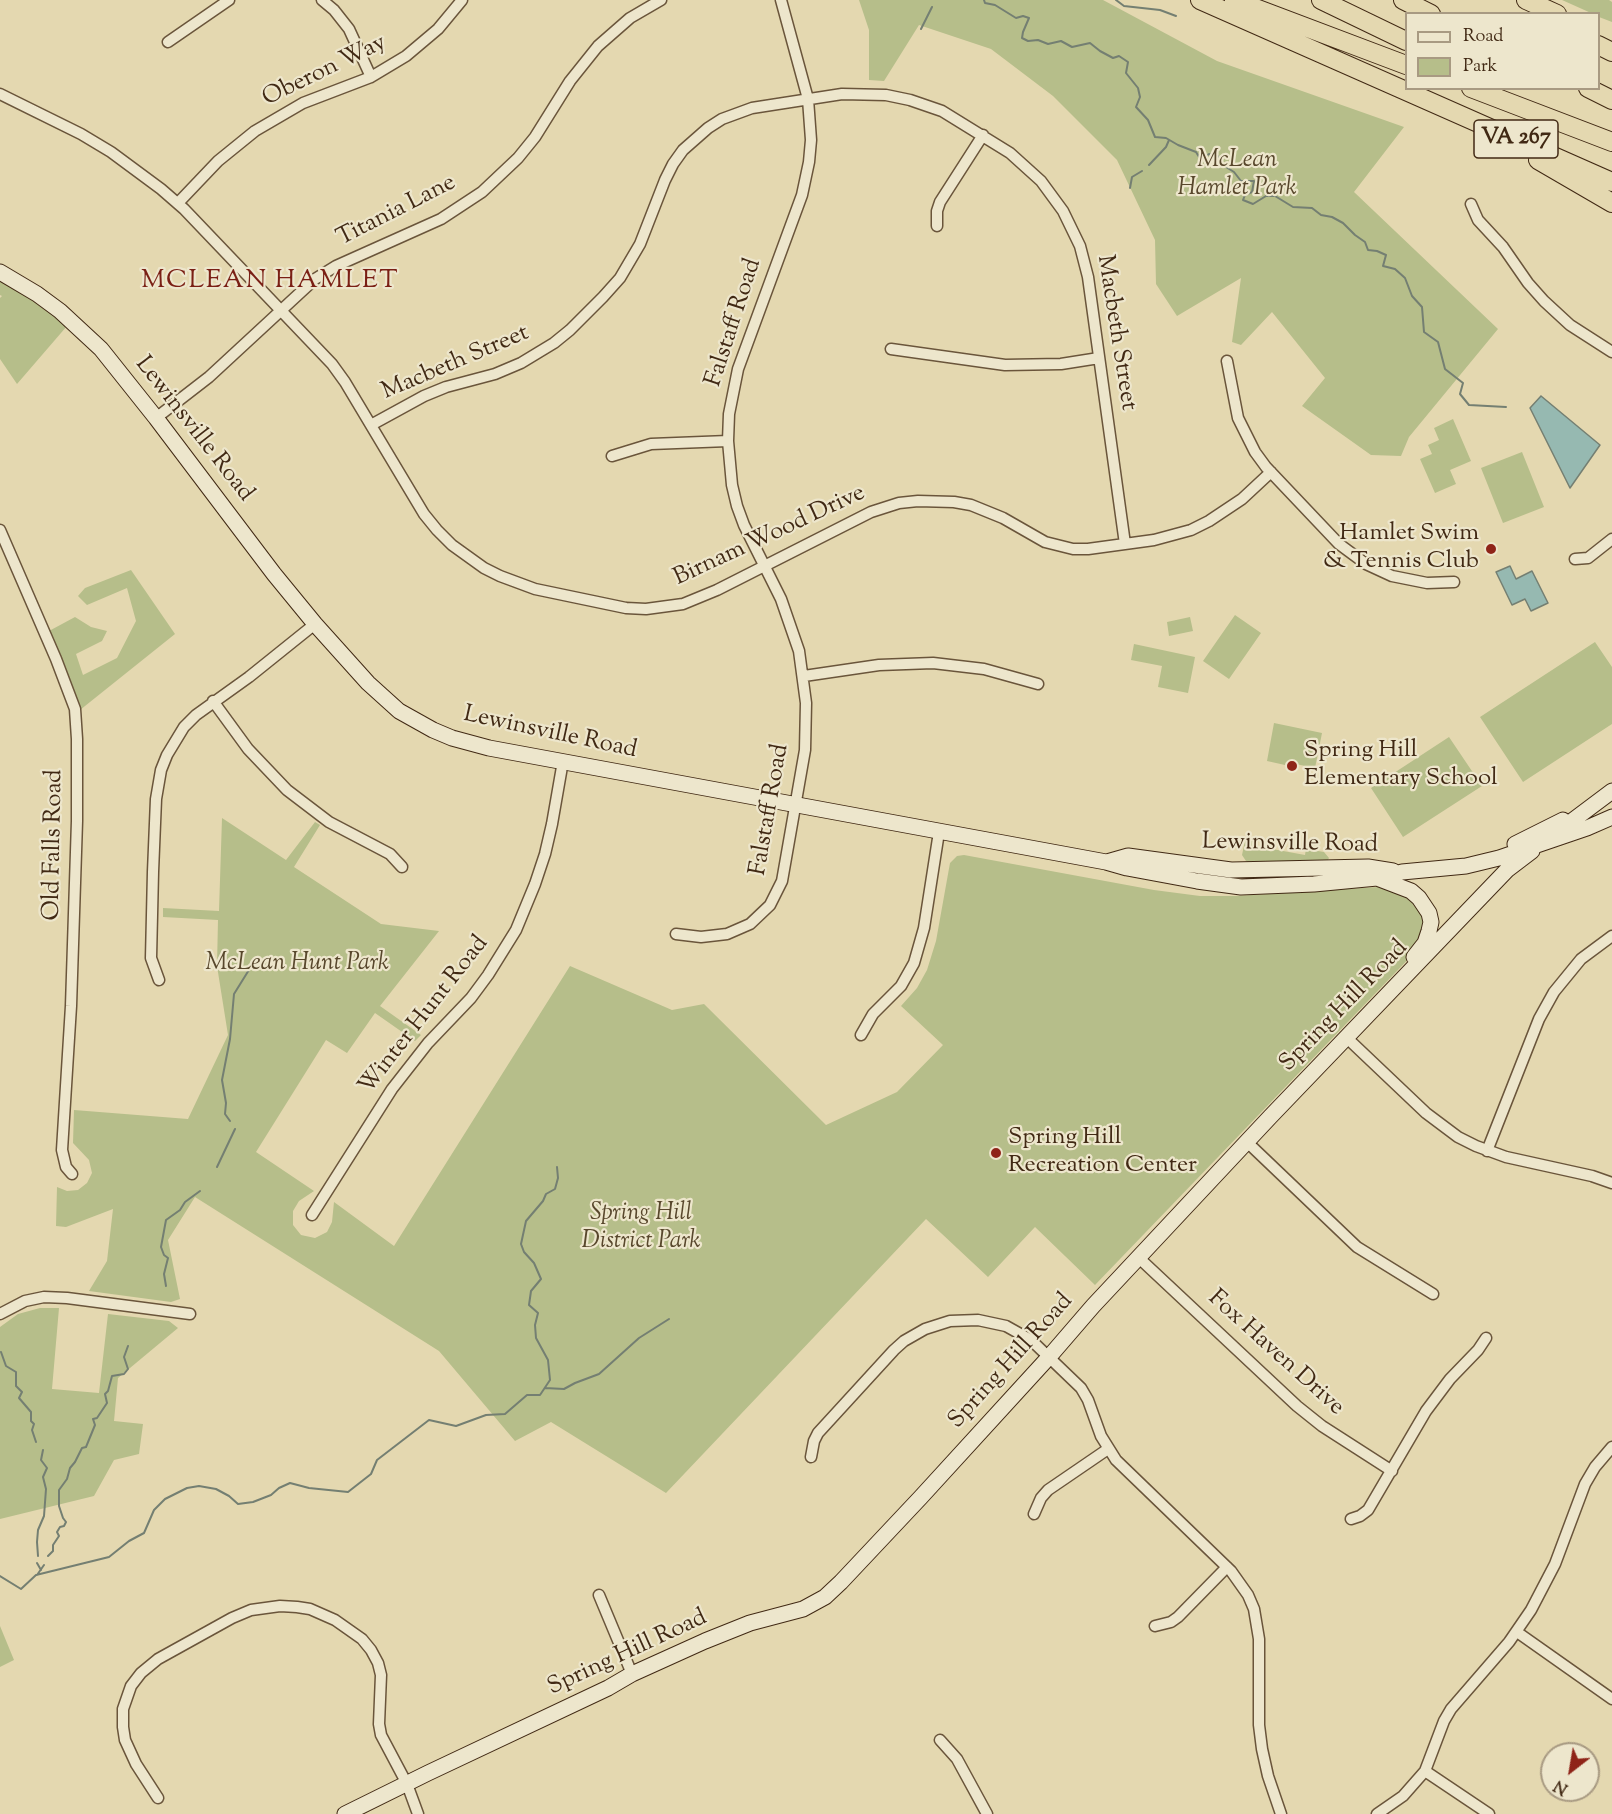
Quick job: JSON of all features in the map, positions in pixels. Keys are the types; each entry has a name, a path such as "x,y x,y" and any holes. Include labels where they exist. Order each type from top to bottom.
{"highway":[{"name":"VA 267","path":"1200,0 1405,90"},
{"path":"1234,0 1405,63"},
{"path":"1321,0 1405,40"},
{"path":"1403,0 1427,12"},
{"path":"1520,0 1541,12"},
{"path":"1526,0 1553,12"},
{"name":"VA 267","path":"1405,90 1612,182"},
{"path":"1477,90 1612,141"},
{"path":"1509,90 1612,141"},
{"path":"1592,90 1612,100"},
{"path":"1453,111 1612,203"}],"main road":[{"name":"Lewinsville Road","path":"0,272 37,294 81,329 121,372 258,553 315,624 382,698 415,721 452,738 473,744 795,805 1107,862 1127,868 1241,887 1314,884 1466,866 1499,858 1587,828 1612,817"},
{"name":"Spring Hill Road","path":"345,1814 608,1688 632,1674 750,1623 803,1609 825,1597 1247,1142 1507,870 1611,792"},
{"path":"1466,866 1561,822 1611,792"},
{"name":"Lewinsville Road","path":"1107,862 1128,856 1231,870 1368,867 1402,872"},
{"path":"1314,884 1327,878 1334,868"},
{"path":"1215,884 1231,870"},
{"path":"1377,878 1411,891 1429,913 1431,922 1425,943 1398,985"}],"street":[{"path":"168,42 229,0"},
{"path":"322,0 334,10 349,29 370,77"},
{"name":"Oberon Way","path":"178,203 218,161 255,131 303,103 370,77 406,56 438,29 462,0"},
{"name":"Titania Lane","path":"156,418 209,377 315,279 336,266 420,229 482,192 518,158 535,137 570,81 598,46 630,18 661,0"},
{"name":"Falstaff Road","path":"676,934 701,937 740,930 770,905 782,881 805,750 804,676 792,629 737,506 732,485 728,441 729,414 738,369 805,182 811,140 808,99 781,0"},
{"name":"Macbeth Street","path":"371,425 424,396 511,368 554,343 620,278 640,244 669,172 683,150 695,138 722,119 752,108 808,99 864,93 905,99 942,111 983,135 1027,166 1053,196 1068,219 1080,246 1088,277 1125,544"},
{"name":"Birnam Wood Drive","path":"0,94 78,132 111,152 178,203 332,363 424,514 437,530 468,558 519,584 607,605 646,609 683,604 701,598 871,512 899,503 918,501 954,502 988,511 1033,536 1059,546 1088,549 1125,544 1172,536 1209,521 1242,499 1271,472"},
{"path":"937,226 937,211 940,202 983,135"},
{"path":"1471,204 1478,220 1503,247 1528,283 1544,301 1570,325 1612,352"},
{"path":"891,349 1005,365 1061,364 1099,358"},
{"path":"1227,362 1238,418 1250,444 1271,472 1339,544 1366,564 1392,576 1426,583 1454,582"},
{"path":"612,456 651,444 728,441"},
{"name":"Old Falls Road","path":"0,530 75,709 77,821 71,1006 62,1150 66,1167 72,1174"},
{"path":"1575,559 1588,558 1612,539"},
{"path":"159,980 152,958 157,787 161,771 175,741 196,715 249,677 315,624"},
{"path":"804,676 879,665 933,663 984,669 1038,684"},
{"path":"213,701 248,749 286,790 329,822 390,854 402,867"},
{"name":"Winter Hunt Road","path":"312,1215 392,1089 424,1048 471,998 512,937 524,914 545,854 563,761"},
{"path":"861,1035 873,1014 901,986 917,956 924,928 939,832"},
{"path":"1487,1151 1539,1019 1554,992 1581,959 1612,936"},
{"path":"1347,1038 1442,1126 1458,1137 1487,1151 1520,1161 1592,1176 1612,1183"},
{"path":"1247,1142 1358,1247 1433,1294"},
{"name":"Fox Haven Drive","path":"1139,1258 1297,1406 1320,1425 1392,1471"},
{"path":"0,1314 25,1300 44,1297 190,1314"},
{"path":"811,1457 818,1432 904,1341 926,1329 957,1320 992,1322 1020,1333 1081,1388 1088,1400 1101,1436 1116,1460 1227,1567 1248,1595 1258,1626 1259,1725 1267,1773 1281,1814"},
{"path":"1351,1519 1368,1510 1426,1411 1486,1338"},
{"path":"1377,1814 1403,1796 1425,1771 1450,1709 1517,1632 1544,1588 1585,1484 1595,1467 1612,1447"},
{"path":"1034,1514 1041,1498 1048,1490 1108,1449"},
{"path":"1155,1626 1171,1622 1178,1617 1227,1567"},
{"path":"599,1595 632,1674"},
{"path":"158,1798 136,1764 125,1740 123,1709 131,1686 141,1673 158,1659 232,1618 251,1610 280,1606 297,1607 322,1614 348,1628 371,1650 381,1675 379,1724 381,1735 407,1784 418,1814"},
{"path":"1517,1632 1612,1699"},
{"path":"940,1740 957,1759 987,1814"},
{"path":"1425,1771 1489,1814"}],"green space":[{"name":"McLean Hamlet Park","path":"859,0 1103,0 1217,61 1404,127 1354,192 1498,329 1409,437 1401,456 1371,455 1302,406 1325,378 1272,312 1241,345 1232,342 1241,278 1177,316 1156,284 1155,240 1117,160 1053,96 991,49 919,25 884,81 869,80 869,30"},
{"path":"1562,0 1609,0 1612,2 1612,22 1600,17 1600,12 1589,12"},
{"path":"0,279 67,326 17,384 0,359 0,298 2,296 0,295"},
{"path":"1453,419 1471,461 1450,470 1456,484 1435,493 1420,459 1432,454 1428,445 1439,440 1434,428"},
{"path":"1522,452 1544,507 1503,523 1481,468"},
{"path":"131,570 175,634 80,710 49,631 75,617 91,627 107,631 102,641 76,654 83,675 117,658 136,621 127,588 87,605 78,596 85,588"},
{"path":"1235,615 1261,633 1229,679 1203,661"},
{"path":"1190,617 1193,631 1169,636 1167,622"},
{"path":"1595,642 1612,667 1612,724 1523,782 1480,717"},
{"path":"1134,644 1195,657 1188,693 1158,687 1162,666 1131,660"},
{"path":"1274,723 1322,733 1315,768 1267,761"},
{"path":"1449,737 1482,786 1403,837 1371,788"},
{"name":"Spring Hill District Park","path":"222,818 286,860 315,822 320,825 294,867 381,924 439,931 380,1006 421,1035 415,1041 375,1013 347,1053 326,1040 256,1152 314,1191 299,1201 293,1211 293,1225 301,1235 315,1238 327,1232 332,1222 334,1202 394,1246 570,966 672,1010 704,1004 826,1125 897,1092 943,1045 901,1006 917,988 927,970 936,941 950,863 957,856 964,855 1154,890 1200,896 1378,887 1412,895 1427,926 1419,948 1095,1285 1035,1227 988,1277 926,1219 666,1493 551,1422 515,1441 439,1351 195,1197 168,1240 180,1299 171,1302 89,1291 107,1261 113,1209 66,1227 56,1226 57,1187 67,1191 78,1190 87,1183 92,1173 89,1160 73,1143 74,1110 188,1119 228,1035 217,966 218,920 163,917 163,908 219,911"},
{"path":"1256,840 1256,846 1305,855 1306,849 1324,852 1329,858 1326,863 1255,867 1242,855 1245,841"},
{"path":"40,1308 59,1308 52,1389 99,1393 108,1314 169,1321 178,1328 118,1378 114,1421 143,1424 139,1454 114,1460 94,1496 0,1519 0,1327 18,1314"},
{"path":"0,1626 14,1660 0,1667"}],"water":[{"path":"1541,396 1600,445 1570,488 1530,408"},
{"path":"1510,566 1516,579 1532,571 1548,603 1531,611 1525,599 1512,605 1496,572"}],"waterway":[{"path":"984,0 985,3 995,5 1016,18 1023,16 1029,18 1022,38 1028,41 1038,40 1048,44 1061,41 1072,47 1090,43 1113,58 1119,56 1128,62 1126,73 1138,88 1140,97 1136,107 1148,120 1155,137 1166,138 1196,152 1201,160 1209,154 1218,156 1218,166 1226,167 1234,172 1241,181 1254,181 1252,192 1245,195 1243,200 1253,204 1266,196 1275,196 1293,207 1312,208 1321,215 1332,217 1343,223 1365,242 1368,250 1386,255 1383,266 1395,269 1405,278 1412,296 1422,307 1424,332 1438,342 1445,369 1463,383 1460,394 1469,405 1506,407"},
{"path":"1116,0 1124,6 1160,10 1176,16"},
{"path":"921,29 932,7"},
{"path":"1149,165 1166,147 1169,140"},
{"path":"1130,188 1132,177 1142,171"},
{"path":"230,1121 225,1114 226,1103 222,1080 230,1039 234,994 252,965"},
{"path":"217,1167 235,1129"},
{"path":"0,1576 21,1589 36,1575 109,1557 129,1541 144,1533 154,1510 165,1499 187,1488 199,1486 216,1489 238,1504 253,1502 271,1495 290,1483 309,1488 348,1492 371,1474 377,1460 429,1420 456,1426 486,1415 505,1414 527,1395 540,1395 550,1380 548,1360 536,1338 535,1325 538,1313 529,1305 531,1291 541,1279 534,1263 524,1252 521,1244 526,1221 546,1194 555,1189 558,1178 557,1167"},
{"path":"166,1286 164,1274 168,1258 161,1247 166,1220 200,1191"},
{"path":"545,1388 564,1389 599,1374 639,1338 669,1319"},
{"path":"48,1556 53,1551 53,1545 59,1536 57,1532 66,1522 59,1506 59,1490 82,1448 86,1447 95,1425 93,1419 97,1418 107,1403 105,1394 112,1376 124,1374 128,1369 124,1357 128,1346"},
{"path":"1,1352 6,1366 16,1372 16,1386 22,1392 19,1398 31,1412 31,1421 34,1424 32,1430 36,1442"},
{"path":"38,1556 38,1530 44,1516 46,1489 43,1477 47,1468 41,1460 43,1450"},
{"path":"37,1563 41,1570"},
{"path":"37,1575 44,1565"}],"place":[{"name":"Hamlet Swim & Tennis Club","path":"1491,549"},
{"name":"Spring Hill Elementary School","path":"1292,766"},
{"name":"Spring Hill Recreation Center","path":"996,1153"}],"district":[{"name":"MCLEAN HAMLET","path":"270,283"}],"park label":[{"name":"McLean Hunt Park","path":"297,965"}]}
